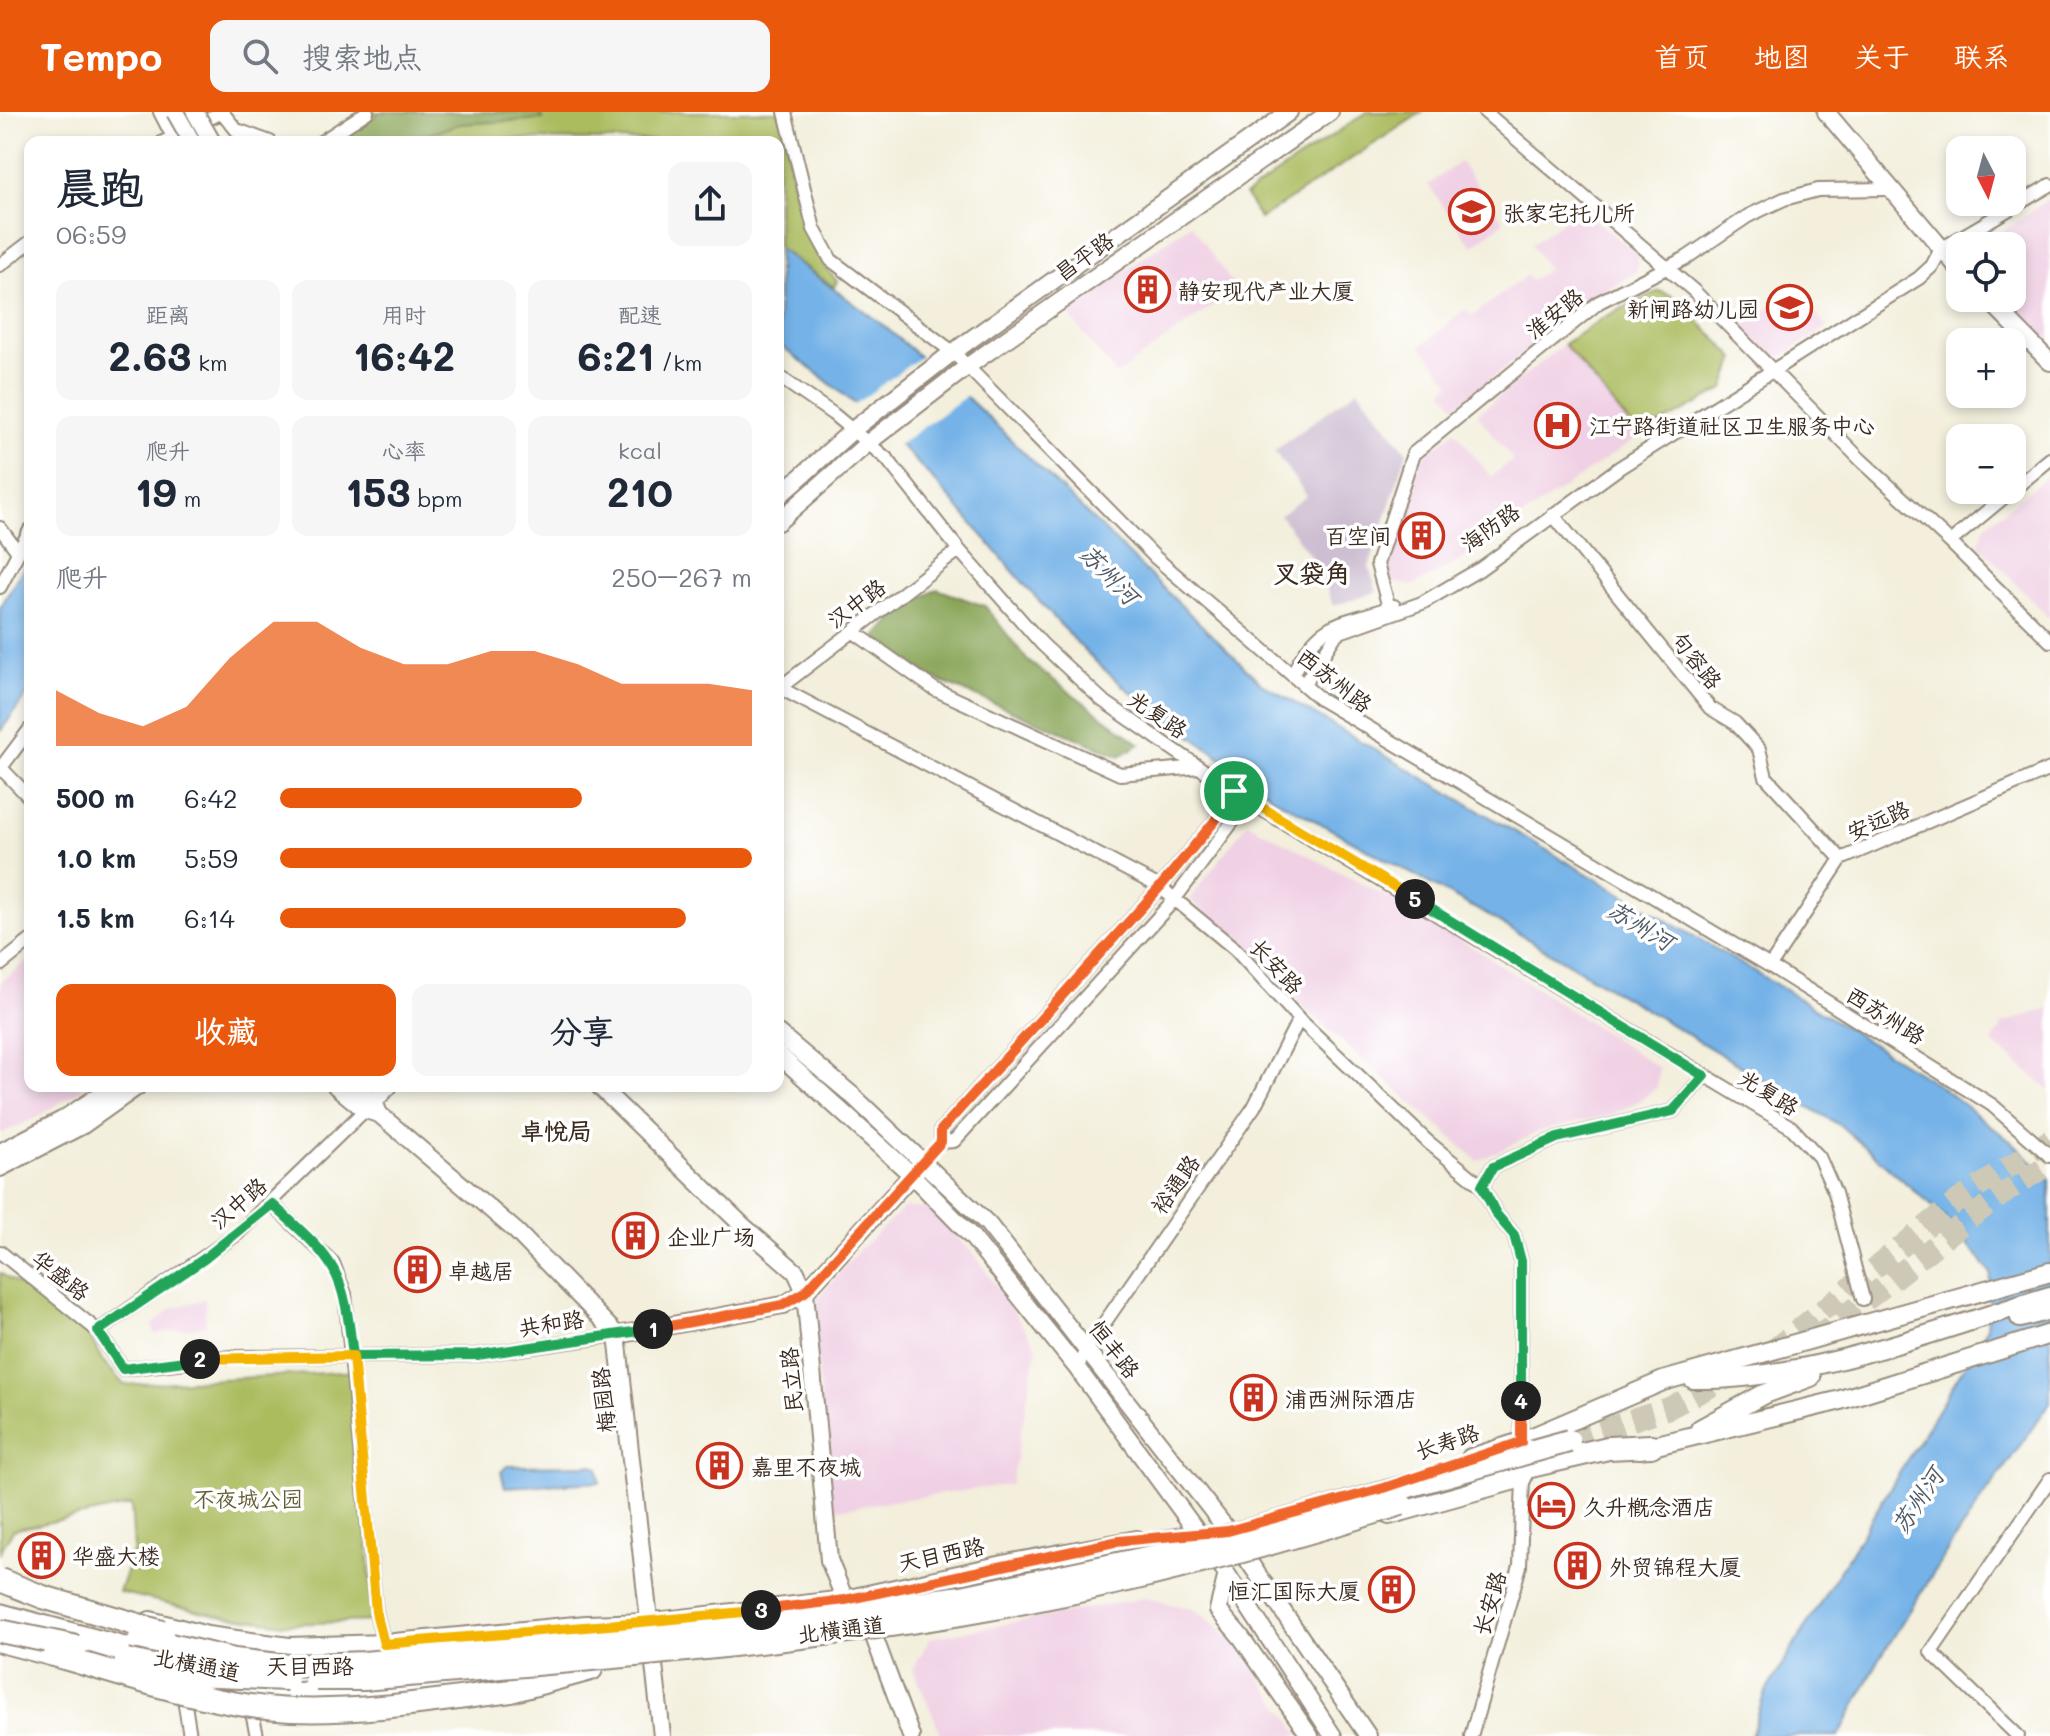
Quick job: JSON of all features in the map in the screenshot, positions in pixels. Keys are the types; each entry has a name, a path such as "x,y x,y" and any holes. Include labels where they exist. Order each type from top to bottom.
{"highway":[{"name":"北横通道","path":"0,1601 234,1660 289,1666 421,1658 785,1620 962,1597 1083,1573 1571,1445 1350,1521 1169,1570 965,1613 659,1652 365,1679 287,1679 187,1664 0,1615"},
{"path":"1484,1477 1530,1473 1608,1448 1651,1446"},
{"path":"785,1620 1200,1536"},
{"path":"0,1582 143,1627 244,1652 421,1658"},
{"path":"0,1631 60,1642 192,1675 287,1679"},
{"path":"0,1640 196,1694 292,1710 347,1708 511,1691 591,1669"}],"main road":[{"path":"175,112 189,136"},
{"path":"195,112 209,136"},
{"name":"昌平路","path":"784,492 858,426 949,357 1289,112"},
{"name":"昌平路","path":"784,517 873,439 962,371 1330,112"},
{"path":"1826,112 1946,255"},
{"path":"2001,312 2050,362"},
{"name":"恒丰路","path":"784,1038 853,1096 918,1169 1077,1368 1222,1567 1333,1736"},
{"name":"恒丰路","path":"784,1059 988,1224 1228,1531 1368,1736"},
{"path":"0,1152 62,1120 105,1092"},
{"path":"0,1168 83,1125 130,1092"},
{"name":"梅园路","path":"346,1092 373,1108"},
{"name":"梅园路","path":"360,1092 373,1108 517,1232 617,1335 662,1736"},
{"name":"汉中路","path":"373,1108 385,1092"},
{"path":"605,1092 742,1225 796,1272 805,1292"},
{"name":"共和路","path":"617,1335 783,1305 805,1292 918,1169"},
{"name":"长寿路","path":"1228,1531 1384,1488 1521,1442 1577,1415 1674,1378 2050,1272"},
{"name":"民立路","path":"805,1292 829,1560 845,1600 873,1634 911,1736"},
{"name":"长寿路","path":"1688,1437 1724,1413 1794,1376 2050,1296"},
{"name":"长寿路","path":"1674,1378 1794,1376 2050,1310"},
{"name":"长寿路","path":"1651,1446 1837,1401 1858,1391 2050,1334"},
{"path":"1242,1554 1530,1473"},
{"path":"1200,1536 1228,1531"},
{"name":"天目西路","path":"0,1582 242,1642 289,1647 384,1644 586,1625 648,1623 845,1600 875,1604 1122,1556 1200,1536"},
{"name":"天目西路","path":"0,1624 179,1677 247,1689 299,1692 350,1690 653,1664 873,1634 1222,1567 1242,1554"},
{"path":"1222,1567 1218,1610 1241,1637 1310,1736"}],"street":[{"path":"160,112 169,136"},
{"path":"177,136 222,112 242,136"},
{"path":"330,136 367,112"},
{"name":"西苏州路","path":"785,112 814,229 827,255 843,272 949,357 1156,558 1320,699 1354,723 1770,966 1992,1105 2047,1148"},
{"path":"1485,112 1666,268 2050,641"},
{"name":"海防路","path":"1305,683 1337,633 1420,600 1480,569 1619,468 1919,278 1932,266 1941,249 2050,185"},
{"name":"淮安路","path":"1389,608 1377,564 1413,454 1599,302 1666,268 1748,216 1784,199 1818,190 1889,189"},
{"path":"0,265 24,247"},
{"name":"光复路","path":"784,380 858,426 873,439 959,550 1042,644 1102,700 1248,801 1791,1127 1819,1157 1835,1193 1863,1299"},
{"name":"海防路","path":"1293,673 1309,642 1324,629 1420,600 1619,459 1715,407"},
{"path":"1950,542 2050,459"},
{"name":"句容路","path":"1553,515 1710,708 1735,723 1759,749 1766,777 1841,859"},
{"path":"0,528 18,552"},
{"path":"0,587 24,541"},
{"name":"汉中路","path":"784,684 959,550"},
{"path":"854,632 934,689 1120,774 1199,767"},
{"name":"长安路","path":"784,691 1160,887 1235,949 1299,1019 1428,1142 1482,1186 1496,1214 1514,1235 1521,1261 1521,1442"},
{"path":"24,737 1,768 24,792"},
{"name":"安远路","path":"1770,966 1841,859 2050,769"},
{"path":"918,1169 941,1142 941,1130 1160,887 1214,822 1234,791"},
{"path":"941,1142 954,1141 1174,900 1248,801"},
{"path":"0,965 24,946"},
{"name":"裕通路","path":"1077,1368 1087,1348 1254,1107 1299,1019"},
{"path":"1482,1186 1493,1167 1557,1138 1673,1111 1704,1076"},
{"name":"汉中路","path":"98,1331 212,1254 272,1204 373,1108"},
{"path":"272,1204 333,1263 345,1294 376,1612 384,1644"},
{"name":"华盛路","path":"0,1252 98,1331 123,1369"},
{"name":"共和路","path":"123,1369 216,1358 477,1355 617,1335"},
{"name":"长安路","path":"1471,1736 1520,1566 1530,1473"},
{"path":"2018,1736 1931,1652 2050,1479"},
{"path":"173,1626 190,1736"},
{"path":"242,1642 247,1689 257,1736"}],"shaded area":[{"name":"张家宅托儿所","path":"1460,162 1504,222 1472,246 1428,185"},
{"path":"2050,198 2050,341 2022,312 2026,312 2026,232 2003,232"},
{"path":"1581,209 1634,251 1639,257 1636,272 1590,299 1456,407 1443,390 1451,383 1421,346 1466,309 1472,316 1527,275 1531,281 1548,269 1531,244"},
{"path":"1191,224 1236,289 1116,375 1067,312"},
{"name":"新闸路幼儿园","path":"1797,290 1827,327 1775,361 1740,327"},
{"path":"1564,344 1639,436 1453,565 1412,586 1392,582 1382,565 1422,458 1455,431 1491,477 1513,460 1477,414"},
{"path":"1358,389 1407,452 1369,567 1377,592 1333,606 1319,568 1280,515 1307,496 1274,451"},
{"path":"2050,474 2050,619 1978,544 1985,526 2012,504 2026,504 2026,493"},
{"path":"1247,823 1429,919 1659,1068 1657,1087 1641,1100 1610,1115 1540,1131 1478,1161 1306,1010 1261,963 1190,899"},
{"path":"24,964 24,1092 77,1092 36,1118 0,1134 0,983"},
{"path":"2050,1008 2050,1090 1992,1042 2002,1027 1999,1025"},
{"path":"904,1208 928,1208 976,1256 1037,1347 1011,1484 831,1510 813,1313 817,1300 859,1250"},
{"path":"205,1299 206,1325 154,1334 153,1325 172,1308"},
{"path":"1145,1598 1196,1610 1218,1627 1242,1652 1301,1736 942,1736 913,1669 930,1638"}],"green space":[{"path":"374,112 779,112 803,223 822,262 837,281 834,287 784,252 784,136 337,136"},
{"path":"381,112 539,112 543,119 460,124 423,136 343,136"},
{"path":"1367,112 1422,112 1260,219 1245,195"},
{"path":"1659,291 1673,296 1735,358 1724,389 1639,436 1564,344 1606,316"},
{"path":"937,589 985,606 1028,661 1140,744 1120,756 930,677 876,637 899,611"},
{"name":"不夜城公园","path":"0,1273 60,1310 89,1335 102,1360 124,1385 357,1371 373,1621 283,1624 217,1615 119,1592 134,1549 131,1505 13,1530 0,1552"}],"water":[{"name":"苏州河","path":"784,252 883,325 974,404 1261,683 1774,983 1937,1084 2014,1144 2050,1180 2050,1403 1959,1532 1879,1660 1839,1736 1751,1736 1764,1695 1987,1329 1991,1273 1948,1220 1841,1126 1489,916 1272,797 1153,709 1086,652 908,453 845,396 784,349"},
{"path":"24,567 24,698 0,732 0,608"},
{"path":"592,1465 598,1468 600,1482 505,1487 501,1472 507,1466"}],"pier":[{"path":"923,355 969,394 896,447 851,407"}],"tunnel":[{"path":"1771,1352 1960,1199 2050,1140"},
{"path":"1812,1339 1988,1205 2050,1164"},
{"path":"1569,1441 1669,1408 1735,1374"}],"place":[{"name":"张家宅托儿所","path":"1472,212"},
{"name":"静安现代产业大厦","path":"1147,290"},
{"name":"新闸路幼儿园","path":"1790,308"},
{"name":"江宁路街道社区卫生服务中心","path":"1558,425"},
{"name":"百空间","path":"1422,535"},
{"name":"企业广场","path":"636,1236"},
{"name":"卓越居","path":"417,1270"},
{"name":"浦西洲际酒店","path":"1254,1398"},
{"name":"嘉里不夜城","path":"720,1466"},
{"name":"久升概念酒店","path":"1552,1506"},
{"name":"华盛大楼","path":"41,1555"},
{"name":"外贸锦程大厦","path":"1578,1566"},
{"name":"恒汇国际大厦","path":"1391,1590"}],"district":[{"name":"叉袋角","path":"1312,573"},
{"name":"卓悦局","path":"556,1130"}],"route":[{"path":"1234,791 1214,822 1160,887 941,1130 941,1142 885,1207 805,1292 783,1305 498,1353 353,1356 345,1294 333,1263 272,1204 204,1259 98,1331 123,1369 216,1358 353,1356 376,1612 384,1644 586,1625 648,1623 845,1600 1119,1541 1200,1536 1228,1531 1384,1488 1521,1442 1521,1261 1514,1235 1496,1214 1482,1186 1493,1167 1557,1138 1673,1111 1704,1076 1234,791"}]}
